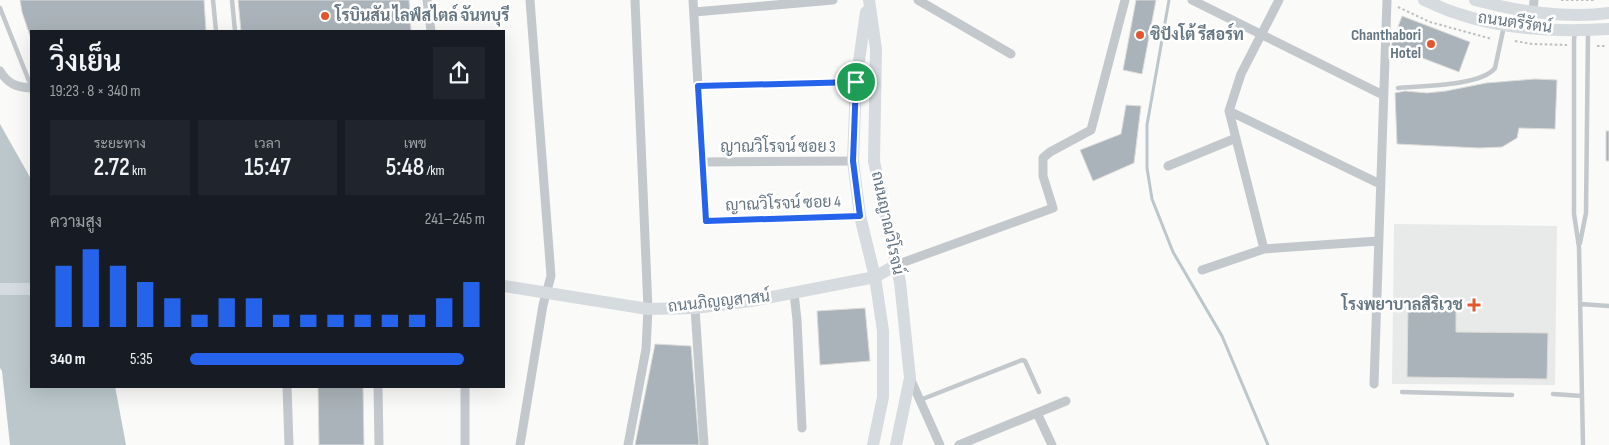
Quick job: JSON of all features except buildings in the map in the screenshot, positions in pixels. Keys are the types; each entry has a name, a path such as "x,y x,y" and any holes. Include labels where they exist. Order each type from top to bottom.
{"main road":[{"name":"ถนนญาณวิโรจน์","path":"869,0 856,82 853,161 860,216 875,277 883,330 883,397 873,445"},
{"name":"ถนนญาณวิโรจน์","path":"869,0 876,49 874,161 900,282 910,378 896,445"},
{"name":"ถนนตรีรัตน์","path":"1424,0 1455,13 1486,22 1542,29 1583,24 1609,13"},
{"name":"ถนนตรีรัตน์","path":"1474,0 1488,4 1534,6 1583,24 1609,29"},
{"name":"ถนนภิญญสาสน์","path":"505,286 648,309 695,308 751,301 875,277 896,265"},
{"path":"0,289 30,289"}],"street":[{"path":"427,0 431,30"},
{"path":"520,445 546,293 552,276 530,0"},
{"path":"628,445 646,349 648,309 635,0"},
{"path":"693,0 704,162"},
{"path":"694,12 833,0"},
{"path":"918,0 1011,54"},
{"path":"896,265 1053,208 1043,176 1043,158 1050,152 1091,130 1125,0"},
{"path":"1192,0 1383,95"},
{"path":"1264,249 1229,111 1241,74 1279,0"},
{"path":"1374,384 1387,0"},
{"path":"0,71 11,84 19,87 30,87"},
{"path":"698,86 856,82"},
{"path":"1229,111 1380,184"},
{"path":"1168,166 1236,138"},
{"name":"ญาณวิโรจน์ ซอย 3","path":"704,162 853,161"},
{"name":"ญาณวิโรจน์ ซอย 4","path":"704,162 706,221 860,216"},
{"path":"1202,270 1264,249 1378,241"},
{"path":"794,293 802,428"},
{"path":"695,308 704,445"},
{"path":"910,378 940,445"},
{"path":"287,388 289,445"},
{"path":"378,388 380,445"},
{"path":"465,388 466,445"},
{"path":"958,445 1066,401"},
{"path":"1037,413 1052,445"}],"lane":[{"path":"213,0 216,30"},
{"path":"232,0 235,30"},
{"path":"0,8 30,84"},
{"path":"1398,88 1464,82 1491,72 1495,68 1504,24"},
{"path":"1583,24 1574,45 1574,214 1579,247 1584,445"},
{"path":"1579,247 1586,213 1583,24"},
{"path":"1580,304 1609,306"},
{"path":"920,400 1022,360 1025,361 1039,392"},
{"path":"1402,392 1512,395"},
{"path":"1553,394 1582,396"}],"path":[{"path":"1561,0 1595,0"},
{"path":"1397,7 1430,22 1492,39"},
{"path":"1516,41 1532,44 1574,45"},
{"path":"1598,46 1607,46"}],"shaded area":[{"path":"0,124 30,177 30,388 115,388 126,445 10,445 2,371 0,368"},
{"name":"โรงพยาบาลสิริเวช","path":"1394,224 1557,226 1555,385 1392,384"}],"waterway":[{"path":"1169,0 1147,125 1147,168 1152,199 1173,252 1222,336 1268,445"}],"place":[{"name":"โรบินสัน ไลฟ์สไตล์ จันทบุรี","path":"325,16"},
{"name":"ชิปังโต้ รีสอร์ท","path":"1140,35"},
{"name":"Chanthabori Hotel","path":"1431,44"},
{"name":"โรงพยาบาลสิริเวช","path":"1474,305"}],"route":[{"path":"856,82 853,161 860,216 706,221 698,86 856,82"}]}
